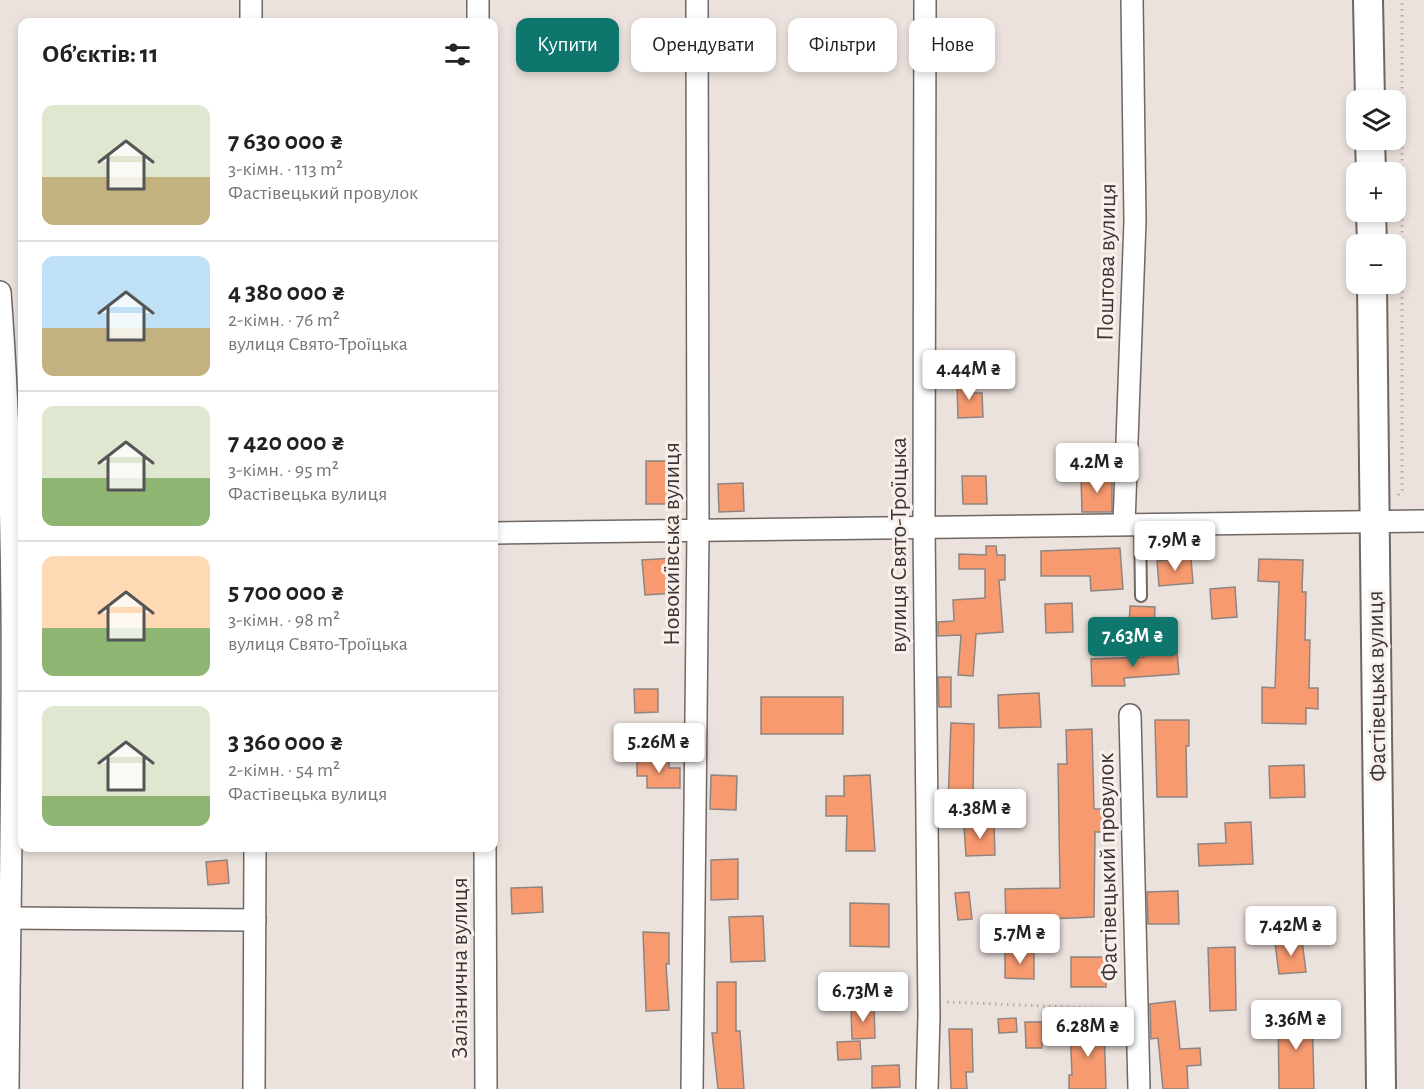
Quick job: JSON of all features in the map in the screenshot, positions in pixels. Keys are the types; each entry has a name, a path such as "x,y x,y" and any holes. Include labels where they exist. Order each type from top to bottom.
{"main road":[{"path":"1368,0 1370,90"},
{"name":"Фастівецька вулиця","path":"1372,294 1381,1089"}],"street":[{"path":"250,0 251,18"},
{"path":"478,0 478,18"},
{"name":"Новокиївська вулиця","path":"692,1089 698,531 696,0"},
{"name":"вулиця Свято-Троїцька","path":"925,0 924,526 929,1002 927,1089"},
{"name":"Поштова вулиця","path":"1132,0 1135,221 1132,524"},
{"path":"0,292 9,349 12,645 8,1089"},
{"path":"498,533 1424,520"},
{"name":"Фастівецький провулок","path":"1130,715 1139,1089"},
{"path":"254,1089 255,852"},
{"name":"Залізнична вулиця","path":"485,852 486,1089"},
{"path":"9,918 255,920"}],"lane":[{"path":"1132,524 1141,596"}],"path":[{"path":"1376,520 1402,490 1402,0"},
{"path":"929,1002 1137,1010"}],"building":[{"path":"974,382 974,393 982,393 983,417 958,418 957,383"},
{"path":"646,461 672,461 672,504 646,504"},
{"path":"962,476 986,476 987,504 963,504"},
{"path":"1112,476 1112,512 1082,512 1081,477"},
{"path":"743,483 744,511 719,512 718,484"},
{"path":"986,546 996,546 997,555 1005,555 1005,580 999,580 1003,632 976,634 973,676 958,675 961,635 938,636 938,622 954,621 953,600 985,598 985,569 959,569 959,554 986,555"},
{"path":"1120,548 1123,589 1091,591 1090,576 1041,576 1041,551"},
{"path":"673,558 676,593 645,595 642,560"},
{"path":"1191,558 1193,583 1159,586 1157,561"},
{"path":"1259,559 1303,560 1302,592 1306,592 1305,640 1310,640 1309,688 1318,688 1318,709 1306,708 1306,724 1262,723 1262,687 1275,688 1279,582 1258,581"},
{"path":"1235,587 1237,617 1212,619 1210,589"},
{"path":"1072,603 1073,632 1046,633 1045,604"},
{"path":"1130,606 1155,607 1154,630 1129,629"},
{"path":"1177,651 1179,674 1124,678 1125,686 1092,686 1091,659 1144,657 1144,654"},
{"path":"938,677 951,677 951,707 939,707"},
{"path":"634,689 658,689 658,712 635,713"},
{"path":"1039,693 1041,727 999,728 998,695"},
{"path":"761,697 843,697 843,734 761,734"},
{"path":"1155,720 1189,720 1189,746 1186,746 1187,797 1157,797"},
{"path":"951,723 974,724 973,803 948,803"},
{"path":"1092,729 1094,809 1105,809 1105,832 1095,832 1094,917 1006,921 1005,889 1060,888 1058,764 1067,764 1066,730"},
{"path":"637,760 669,760 669,768 680,768 680,788 647,788 647,776 637,776"},
{"path":"1304,765 1305,797 1270,798 1269,766"},
{"path":"711,775 737,776 736,810 710,809"},
{"path":"870,775 875,851 846,851 847,816 826,816 826,796 844,796 844,776"},
{"path":"1251,822 1253,864 1199,866 1198,844 1226,843 1225,823"},
{"path":"994,825 995,855 966,856 964,826"},
{"path":"738,859 738,899 711,900 711,860"},
{"path":"227,860 229,883 208,885 206,862"},
{"path":"542,887 543,912 512,914 511,888"},
{"path":"1178,891 1179,924 1148,924 1147,892"},
{"path":"969,892 972,919 958,920 955,893"},
{"path":"850,903 889,904 889,947 850,946"},
{"path":"763,916 765,961 731,962 729,917"},
{"path":"643,932 669,933 669,964 666,964 669,1010 646,1011"},
{"path":"1302,940 1306,972 1279,974 1275,943"},
{"path":"1235,947 1236,1010 1210,1011 1208,948"},
{"path":"1005,951 1034,952 1034,979 1005,978"},
{"path":"1071,957 1106,957 1106,987 1071,987"},
{"path":"717,982 736,982 736,1031 740,1031 744,1089 718,1089 712,1033 717,1033"},
{"path":"1175,1001 1180,1049 1200,1048 1201,1065 1187,1066 1188,1089 1163,1089 1158,1038 1151,1039 1150,1004"},
{"path":"874,1007 875,1038 852,1039 851,1008"},
{"path":"1295,1009 1312,1009 1314,1089 1279,1089 1278,1018 1295,1018"},
{"path":"1016,1018 1017,1032 999,1033 998,1019"},
{"path":"1025,1022 1042,1022 1042,1048 1026,1048"},
{"path":"1104,1025 1106,1089 1069,1089 1069,1075 1072,1075 1070,1027"},
{"path":"949,1029 972,1029 973,1072 966,1072 967,1089 951,1089"},
{"path":"860,1041 861,1059 838,1060 837,1042"},
{"path":"899,1065 900,1087 872,1088 872,1066"}]}
